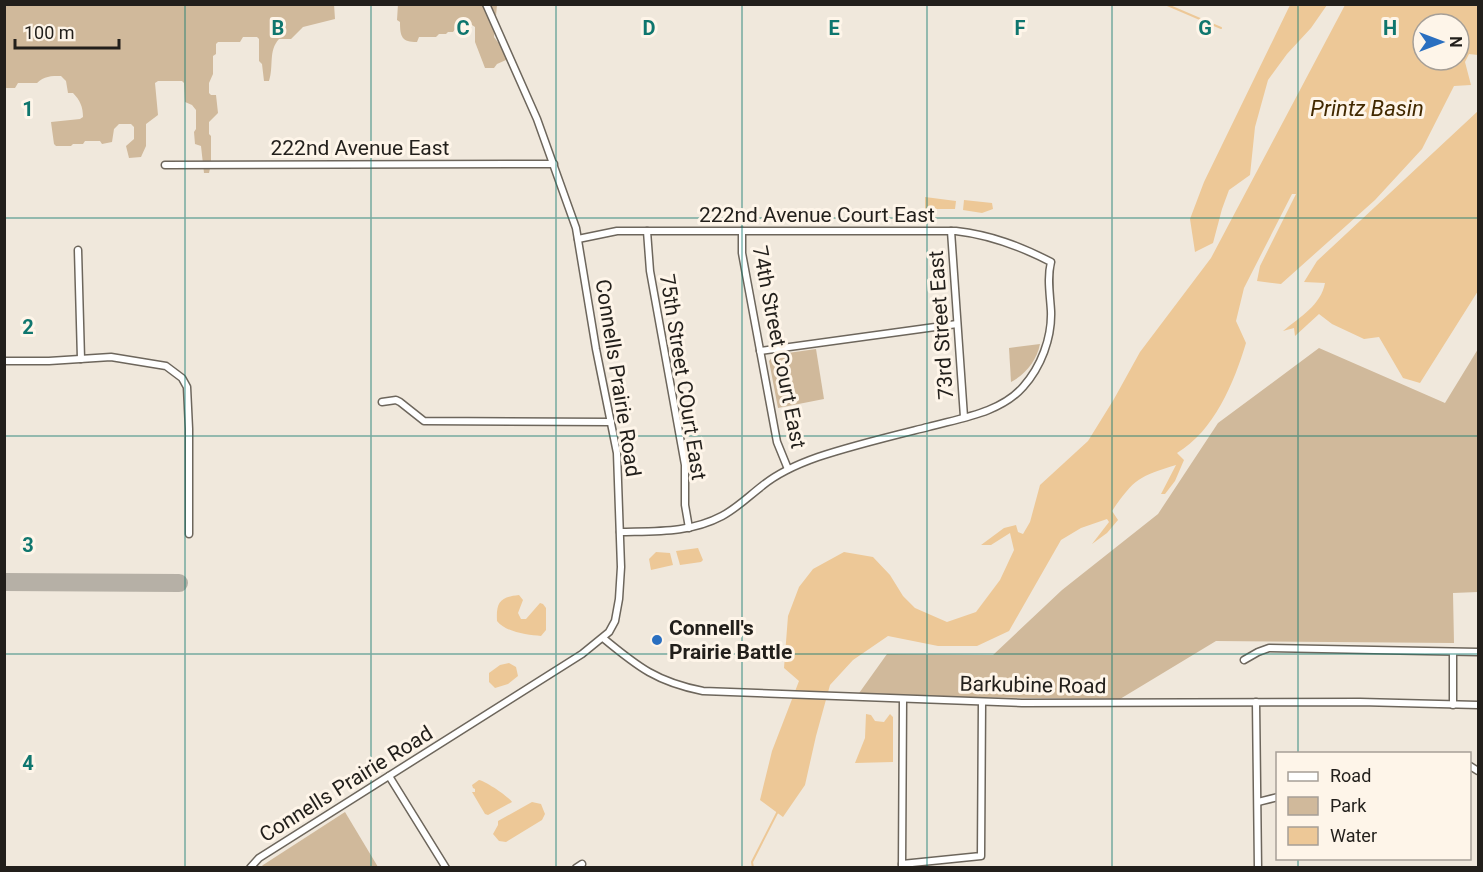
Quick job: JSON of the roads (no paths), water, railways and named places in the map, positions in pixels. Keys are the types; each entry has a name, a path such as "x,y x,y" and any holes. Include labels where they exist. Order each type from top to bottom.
{"street":[{"name":"Connells Prairie Road","path":"250,867 259,858 582,654 603,638 615,621 619,599 620,532 617,453 578,239 537,119 486,4"},
{"name":"222nd Avenue East","path":"165,165 554,164"},
{"name":"222nd Avenue Court East","path":"578,239 608,232 647,231 951,231 995,238 1017,245 1052,262 1049,278 1051,312 1048,335 1040,360 1022,388 997,406 964,417"},
{"name":"75th Street COurt East","path":"647,231 650,271 685,465 685,505 688,528"},
{"name":"74th Street Court East","path":"742,231 742,253 777,442 788,469"},
{"name":"73rd Street East","path":"951,231 964,417"},
{"path":"78,250 81,359"},
{"path":"760,351 957,324"},
{"path":"4,361 111,357 166,366 182,378 187,387 189,429 189,534"},
{"path":"382,402 400,402 424,421 611,422"},
{"path":"620,532 688,528 723,516 775,476 788,469 833,452 964,417"},
{"name":"Barkubine Road","path":"603,638 654,676 678,686 703,691 982,702 1479,705"},
{"path":"1244,660 1269,648 1479,652"},
{"path":"1453,651 1453,705"},
{"path":"903,699 902,866 981,856 982,702"},
{"path":"1256,702 1258,867"},
{"path":"389,776 446,867"},
{"path":"1258,802 1276,798"}],"water":[{"name":"Printz Basin","path":"1290,5 1327,5 1268,80 1255,127 1250,175 1229,190 1213,243 1195,252 1190,219 1204,182"},
{"name":"Printz Basin","path":"1345,5 1478,5 1478,55 1471,54 1471,12 1411,12 1411,72 1468,72 1471,85 1454,86 1422,149 1375,200 1281,284 1257,281 1260,266 1296,194 1292,194 1244,288 1236,321 1246,343 1229,390 1202,432 1177,453 1184,460 1175,481 1165,494 1161,494 1176,465 1145,476 1132,485 1112,511 1118,520 1107,533 1092,544 1109,522 1107,519 1081,528 1061,540 1009,631 977,646 938,646 888,636 853,660 830,685 805,785 783,817 760,800 772,751 799,681 784,668 788,616 799,587 813,569 844,552 873,557 915,608 947,622 976,612 1000,580 1014,550 1010,533 991,545 981,545 1004,528 1016,525 1018,532 1023,534 1030,522 1040,485 1088,441 1140,352 1211,258"},
{"name":"Printz Basin","path":"1478,111 1478,291 1420,383 1403,378 1379,337 1364,339 1332,324 1319,314 1295,336 1294,328 1283,331 1309,310 1323,291 1325,283 1304,282 1317,261"},
{"path":"925,197 956,201 955,209 933,209 931,216 925,216"},
{"path":"964,200 992,203 993,209 982,213 963,210"},
{"path":"698,548 703,560 701,562 680,565 676,551"},
{"path":"656,552 670,553 673,565 651,570 649,559"},
{"path":"519,595 523,600 518,613 521,619 526,619 540,603 546,608 546,630 541,636 523,634 505,628 497,621 497,609 500,602 507,597"},
{"path":"509,663 516,667 518,676 508,684 495,688 489,682 489,673 500,665"},
{"path":"866,714 871,715 875,721 884,722 890,714 893,717 893,762 855,763 865,738"},
{"path":"479,780 496,789 512,802 488,815 485,814 472,792 475,792 475,789 472,785"},
{"path":"532,802 541,804 545,814 542,820 506,842 499,841 493,834 498,821"}],"waterway":[{"path":"1165,4 1221,28"},
{"path":"753,868 752,862 778,811"}],"place":[{"name":"Connell's Prairie Battle","path":"657,640"}]}
